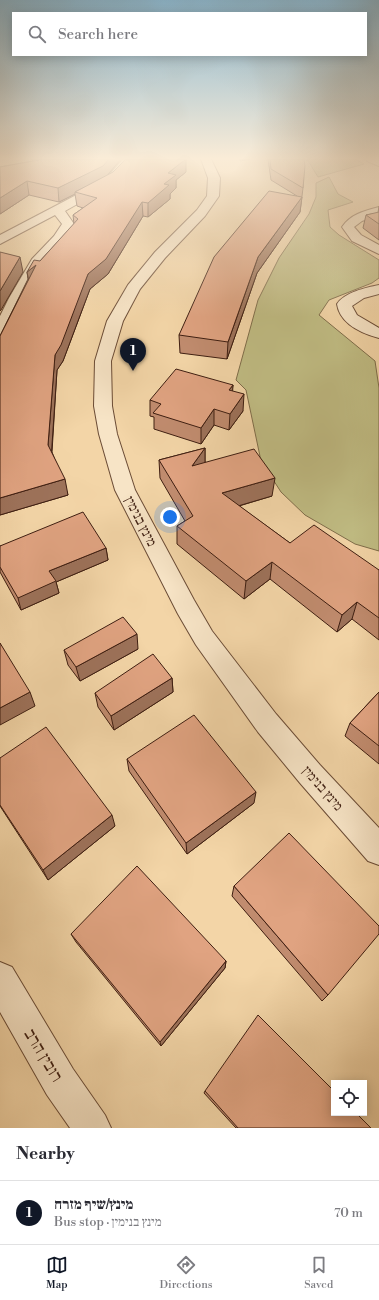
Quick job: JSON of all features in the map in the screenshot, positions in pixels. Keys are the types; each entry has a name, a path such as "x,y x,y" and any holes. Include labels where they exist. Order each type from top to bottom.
{"street":[{"path":"0,240 54,212"},
{"path":"0,336 9,310 24,280 51,245 65,230 68,224 65,218 59,212"},
{"name":"מינץ בנימין","path":"202,212 160,255 133,288 115,321 108,340 103,361 103,406 108,434 125,490 204,638 267,723 310,774 379,850"},
{"path":"377,212 358,217 348,227 350,232 355,237 379,250"},
{"path":"379,289 359,295 344,304 344,309 348,315 370,331 379,333"},
{"name":"רובין הרב","path":"0,979 60,1082 92,1128"}],"shaded area":[{"path":"310,212 328,212 330,227 339,235 379,260 379,278 372,283 329,300 319,315 375,361 379,388 379,551 355,544 305,515 281,492 261,461 246,390 236,380 258,300 279,258"}],"building":[{"path":"78,212 136,212 106,259 88,274 61,345 55,355 48,445 65,479 0,498 0,336 36,265 27,272 34,260 40,261 78,219 73,215"},
{"path":"252,212 291,212 258,257 228,342 179,335 214,257"},
{"path":"379,212 379,224 366,215"},
{"path":"0,252 20,257 0,291"},
{"path":"176,369 233,385 229,390 244,394 230,414 214,409 201,428 153,413 161,404 150,400"},
{"path":"205,448 192,466 254,449 275,478 222,493 290,543 314,525 379,570 379,618 357,602 342,615 272,562 246,581 177,526 193,516 159,460"},
{"path":"83,512 106,548 49,571 56,581 18,598 0,567 0,546"},
{"path":"123,617 137,634 76,667 64,650"},
{"path":"0,643 30,692 0,708"},
{"path":"153,654 172,678 111,716 95,693"},
{"path":"379,692 379,746 350,723"},
{"path":"194,715 256,792 186,843 127,759"},
{"path":"46,727 112,815 43,870 0,805 0,758"},
{"path":"289,833 379,926 379,934 328,995 234,886"},
{"path":"137,866 226,961 160,1042 71,934"},
{"path":"258,1015 331,1088 331,1116 359,1116 371,1128 238,1128 205,1091"}],"place":[{"name":"מינץ/שיף מזרח","path":"133,371"}]}
